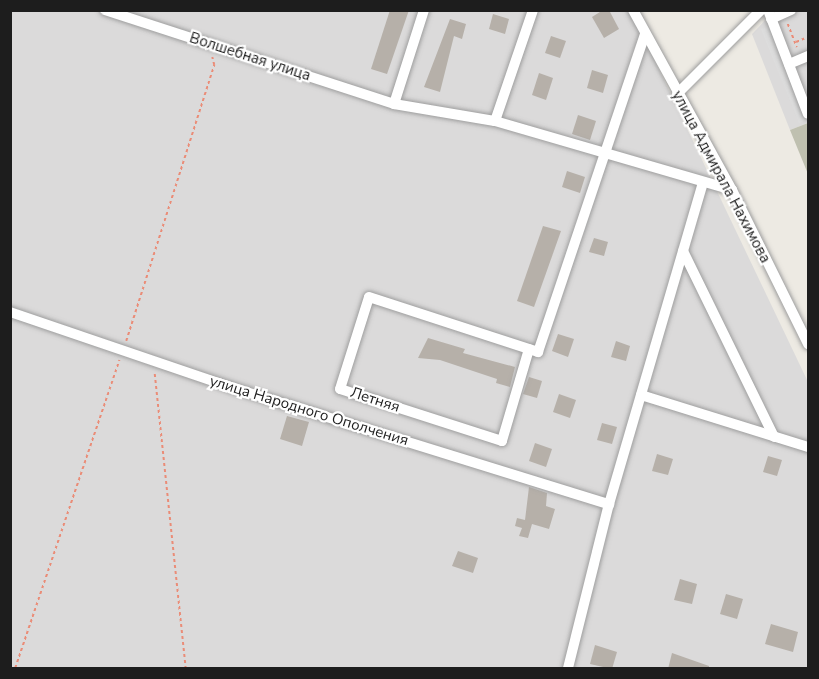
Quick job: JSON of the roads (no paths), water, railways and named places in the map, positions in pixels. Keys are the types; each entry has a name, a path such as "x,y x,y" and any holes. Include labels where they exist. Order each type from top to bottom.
{"street":[{"name":"Волшебная улица","path":"105,10 394,104 495,122 732,190"},
{"path":"394,104 424,10"},
{"path":"495,122 533,10"},
{"name":"улица Адмирала Нахимова","path":"633,10 677,94 732,190 808,344"},
{"path":"677,94 761,10"},
{"path":"787,12 769,15 808,114"},
{"name":"Летняя","path":"530,349 502,441 340,389 369,297 530,349 538,352 645,34"},
{"path":"789,64 805,57"},
{"path":"568,669 609,504 703,182"},
{"path":"683,251 774,437"},
{"name":"улица Народного Ополчения","path":"10,312 609,504"},
{"path":"641,395 808,447"}]}
